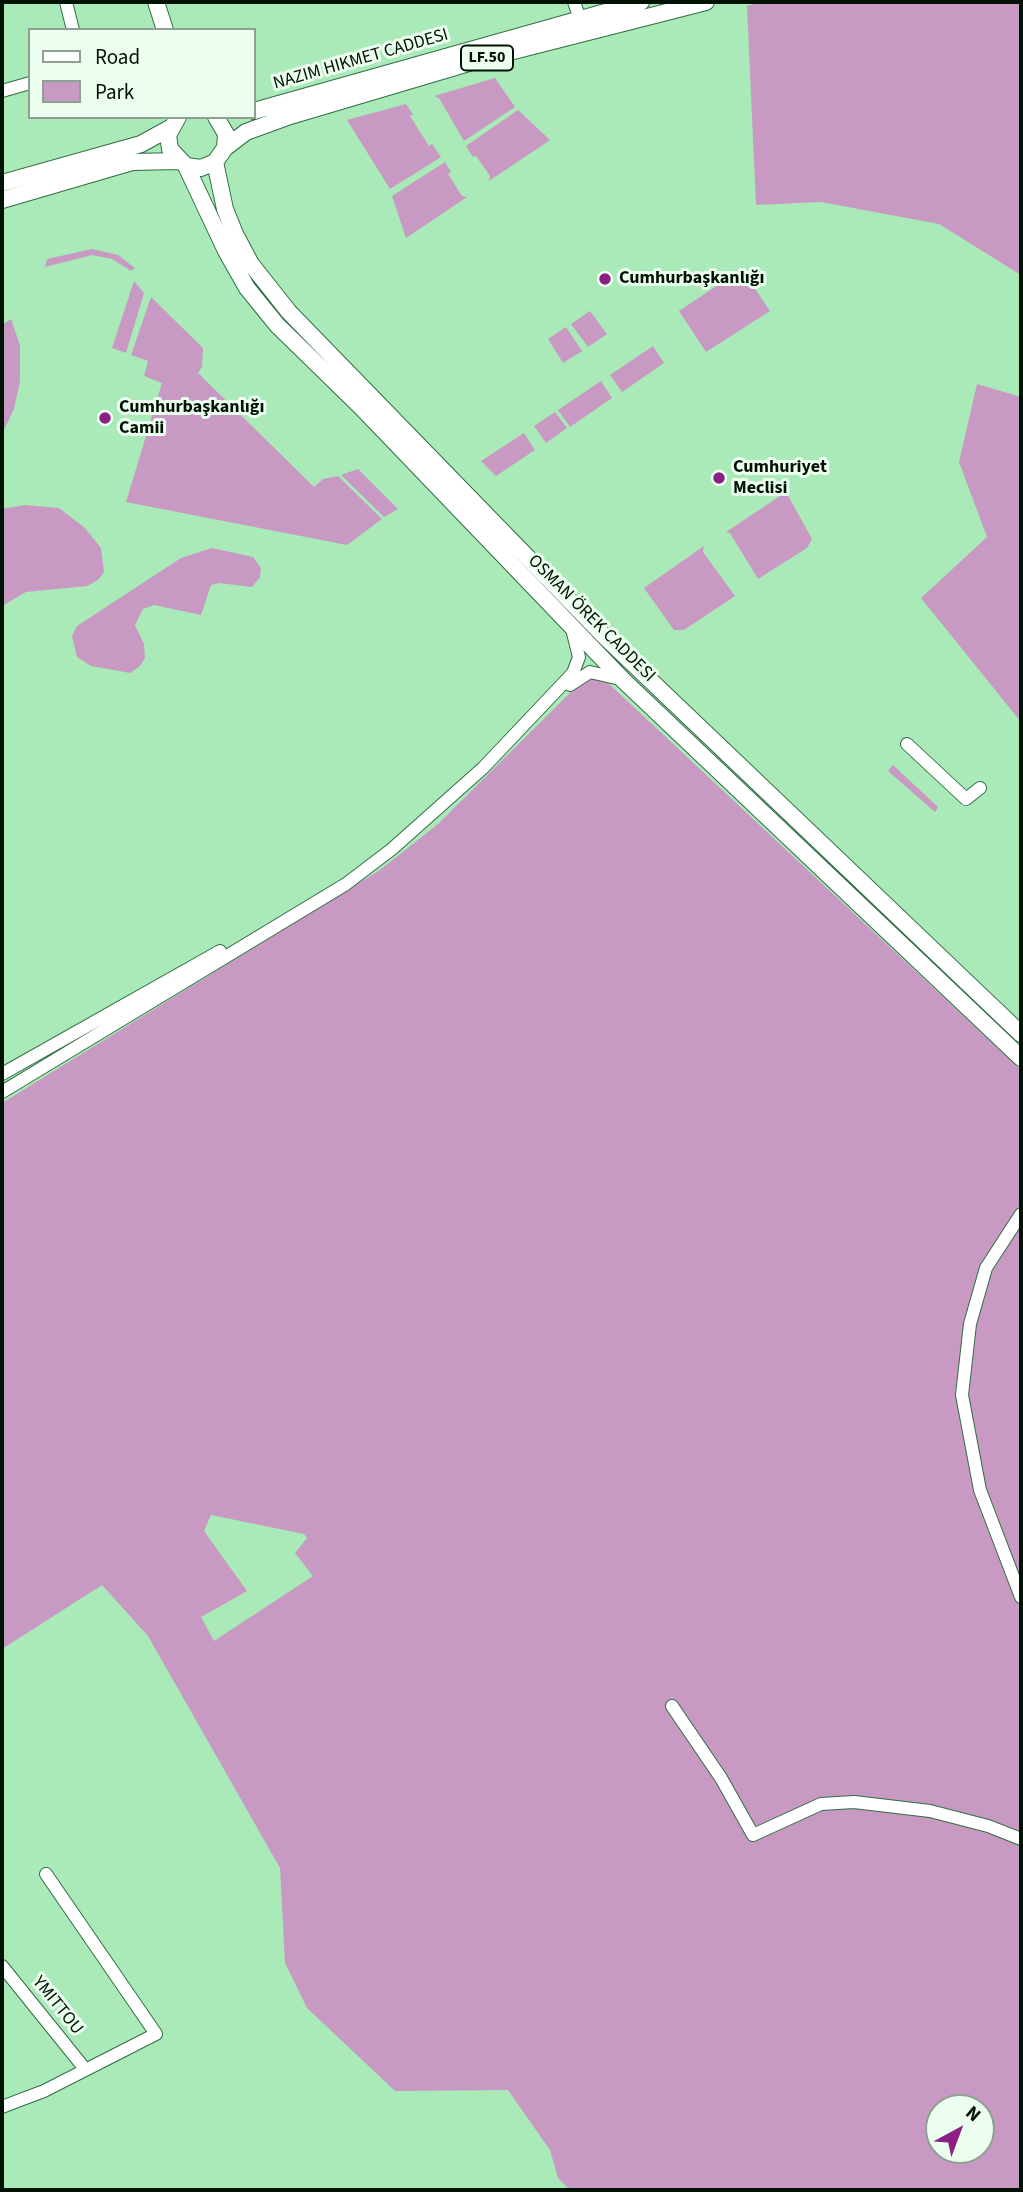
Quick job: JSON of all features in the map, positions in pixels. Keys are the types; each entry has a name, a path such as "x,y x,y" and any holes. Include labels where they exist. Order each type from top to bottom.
{"main road":[{"path":"156,2 164,28"},
{"name":"LF.50","path":"257,110 641,2"},
{"name":"LF.50","path":"225,148 246,132 270,122 504,53 706,2"},
{"path":"2,200 132,162 182,163 201,168 215,162 225,148 226,134 220,119"},
{"path":"2,183 141,144 174,123"},
{"name":"OSMAN ÖREK CADDESI","path":"174,123 170,149 182,163 247,288 277,325 361,407 624,681 1021,1058"},
{"name":"OSMAN ÖREK CADDESI","path":"215,162 219,187 235,234 251,264 289,312 605,637 1021,1034"}],"street":[{"path":"66,2 72,28"},
{"path":"574,2 580,19"},
{"path":"2,90 28,84"},
{"path":"511,740 573,673 579,657 572,629"},
{"path":"2,1092 346,884 426,822 578,677 590,672 624,681"},
{"path":"907,744 966,799 980,788"},
{"path":"2,1074 372,864"},
{"path":"1021,1214 986,1268 970,1324 962,1395 980,1490 1021,1597"},
{"path":"672,1706 721,1778 753,1835 821,1804 854,1801 930,1811 988,1826 1021,1839"},
{"path":"4,2103 44,2091 156,2034 46,1874"},
{"name":"YMITTOU","path":"2,1966 85,2069"}],"green space":[{"path":"761,2 1021,2 1021,275 939,224 821,202 756,205 747,6"},
{"path":"495,78 515,107 464,141 439,98 434,96"},
{"path":"406,104 413,114 410,116 429,146 432,144 441,157 390,189 347,120"},
{"path":"518,110 550,140 489,181 490,176 466,146"},
{"path":"445,162 451,172 448,174 462,196 467,197 406,238 392,196"},
{"path":"92,249 118,255 135,268 131,271 112,259 92,255 45,267 47,259"},
{"path":"742,269 770,311 706,352 679,311"},
{"path":"134,281 144,293 126,353 112,348"},
{"path":"151,297 203,348 202,367 198,373 314,487 323,479 338,476 382,519 347,545 126,502 162,383 144,376 148,361 131,355"},
{"path":"590,311 607,334 588,347 571,324"},
{"path":"11,319 20,345 20,381 14,409 2,434 2,325"},
{"path":"566,327 582,351 563,363 548,339"},
{"path":"653,346 664,363 622,392 610,375"},
{"path":"601,381 612,398 570,427 558,410"},
{"path":"977,384 1021,397 1021,722 921,598 987,537 959,462"},
{"path":"555,412 567,428 546,443 534,426"},
{"path":"524,433 535,450 496,476 481,461"},
{"path":"358,469 398,509 384,517 341,475"},
{"path":"786,492 812,539 807,548 758,579 730,533 726,532"},
{"path":"25,505 59,508 85,528 101,548 104,572 98,580 87,586 26,592 2,606 2,509"},
{"path":"704,546 703,552 735,596 684,630 674,630 644,588"},
{"path":"212,548 253,557 261,568 260,577 252,587 219,583 211,585 201,615 154,605 143,609 135,625 144,644 145,658 140,666 130,673 91,666 77,657 72,636 77,626 181,558"},
{"path":"596,678 607,682 1021,1070 1021,2190 570,2190 558,2178 550,2150 508,2090 395,2091 307,2008 285,1963 280,1868 148,1636 102,1585 2,1649 2,1103 380,870 438,824 582,681","holes":["211,1515 304,1534 307,1538 295,1553 313,1576 214,1641 201,1617 247,1591 204,1531"]},
{"path":"893,765 938,807 935,812 888,771"}],"place":[{"name":"Cumhurbaşkanlığı","path":"605,279"},
{"name":"Cumhurbaşkanlığı Camii","path":"105,418"},
{"name":"Cumhuriyet Meclisi","path":"719,478"}]}
